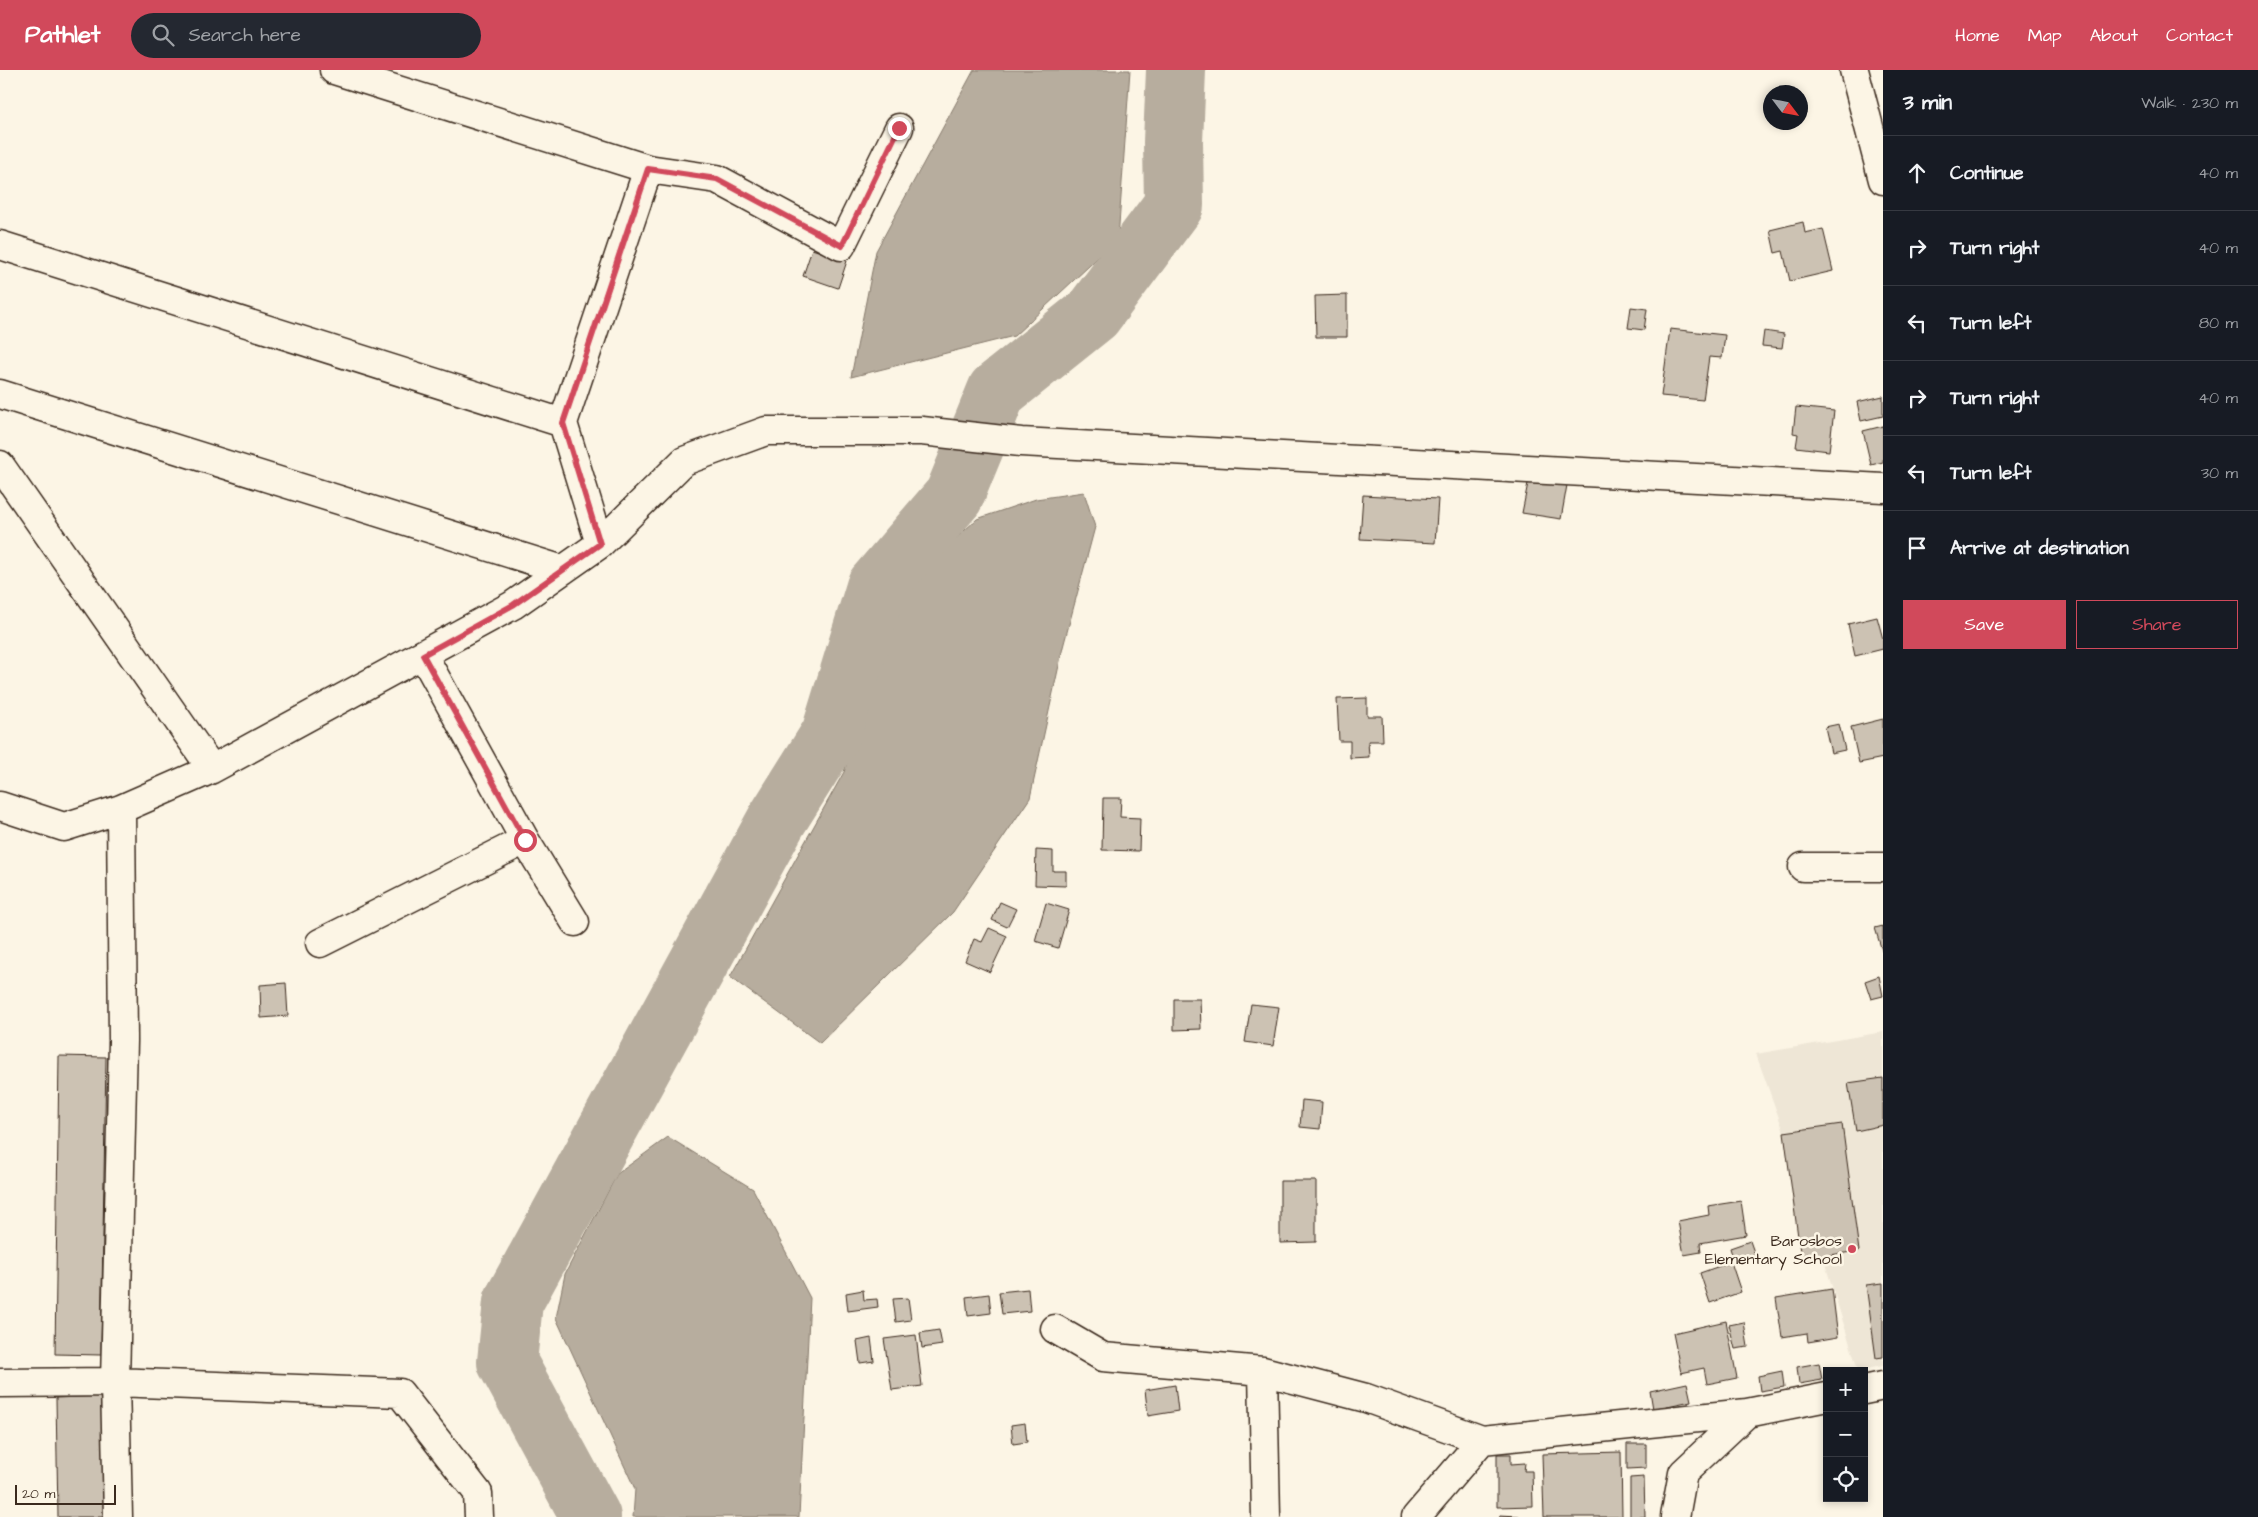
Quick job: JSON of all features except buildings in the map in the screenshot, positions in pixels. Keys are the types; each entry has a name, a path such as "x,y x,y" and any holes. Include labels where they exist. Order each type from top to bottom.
{"street":[{"path":"334,70 648,169 717,179 842,246 899,128"},
{"path":"1854,70 1883,180"},
{"path":"600,544 563,423 648,169"},
{"path":"0,245 563,423"},
{"path":"0,394 563,570"},
{"path":"0,806 64,827 121,810 212,769 513,605 600,544 684,461 766,431 922,431 1021,442 1883,488"},
{"path":"0,465 212,769"},
{"path":"423,655 525,840 575,922"},
{"path":"118,1517 115,1382 122,1041 121,810"},
{"path":"320,943 525,840"},
{"path":"1803,867 1883,867"},
{"path":"1055,1329 1103,1357 1263,1371 1366,1398 1482,1440 1746,1412 1823,1398"},
{"path":"1263,1371 1266,1517"},
{"path":"0,1383 115,1382 400,1393 478,1493 479,1517"},
{"path":"1868,1389 1883,1386"},
{"path":"1676,1517 1683,1473 1746,1412"},
{"path":"1416,1517 1482,1440"}],"shaded area":[{"path":"974,70 1130,70 1118,239 1014,336 851,377 876,251"},
{"path":"1084,492 1095,527 1063,647 1030,798 953,912 820,1043 730,977 844,772 904,586 977,519 1036,499"},
{"name":"Barosbos Elementary School","path":"1883,1032 1883,1366 1868,1368 1857,1367 1784,1132 1756,1054"},
{"path":"668,1137 753,1189 810,1298 799,1517 633,1517 635,1489 556,1318 565,1274 617,1174"}],"waterway":[{"path":"591,1517 507,1362 513,1302 777,820 831,734 876,587 954,496 997,391 1093,314 1174,205 1173,142 1176,70"}],"place":[{"name":"Barosbos Elementary School","path":"1852,1249"}],"route":[{"path":"525,840 423,655 513,605 600,544 563,423 648,169 717,179 842,246 899,128"}]}
